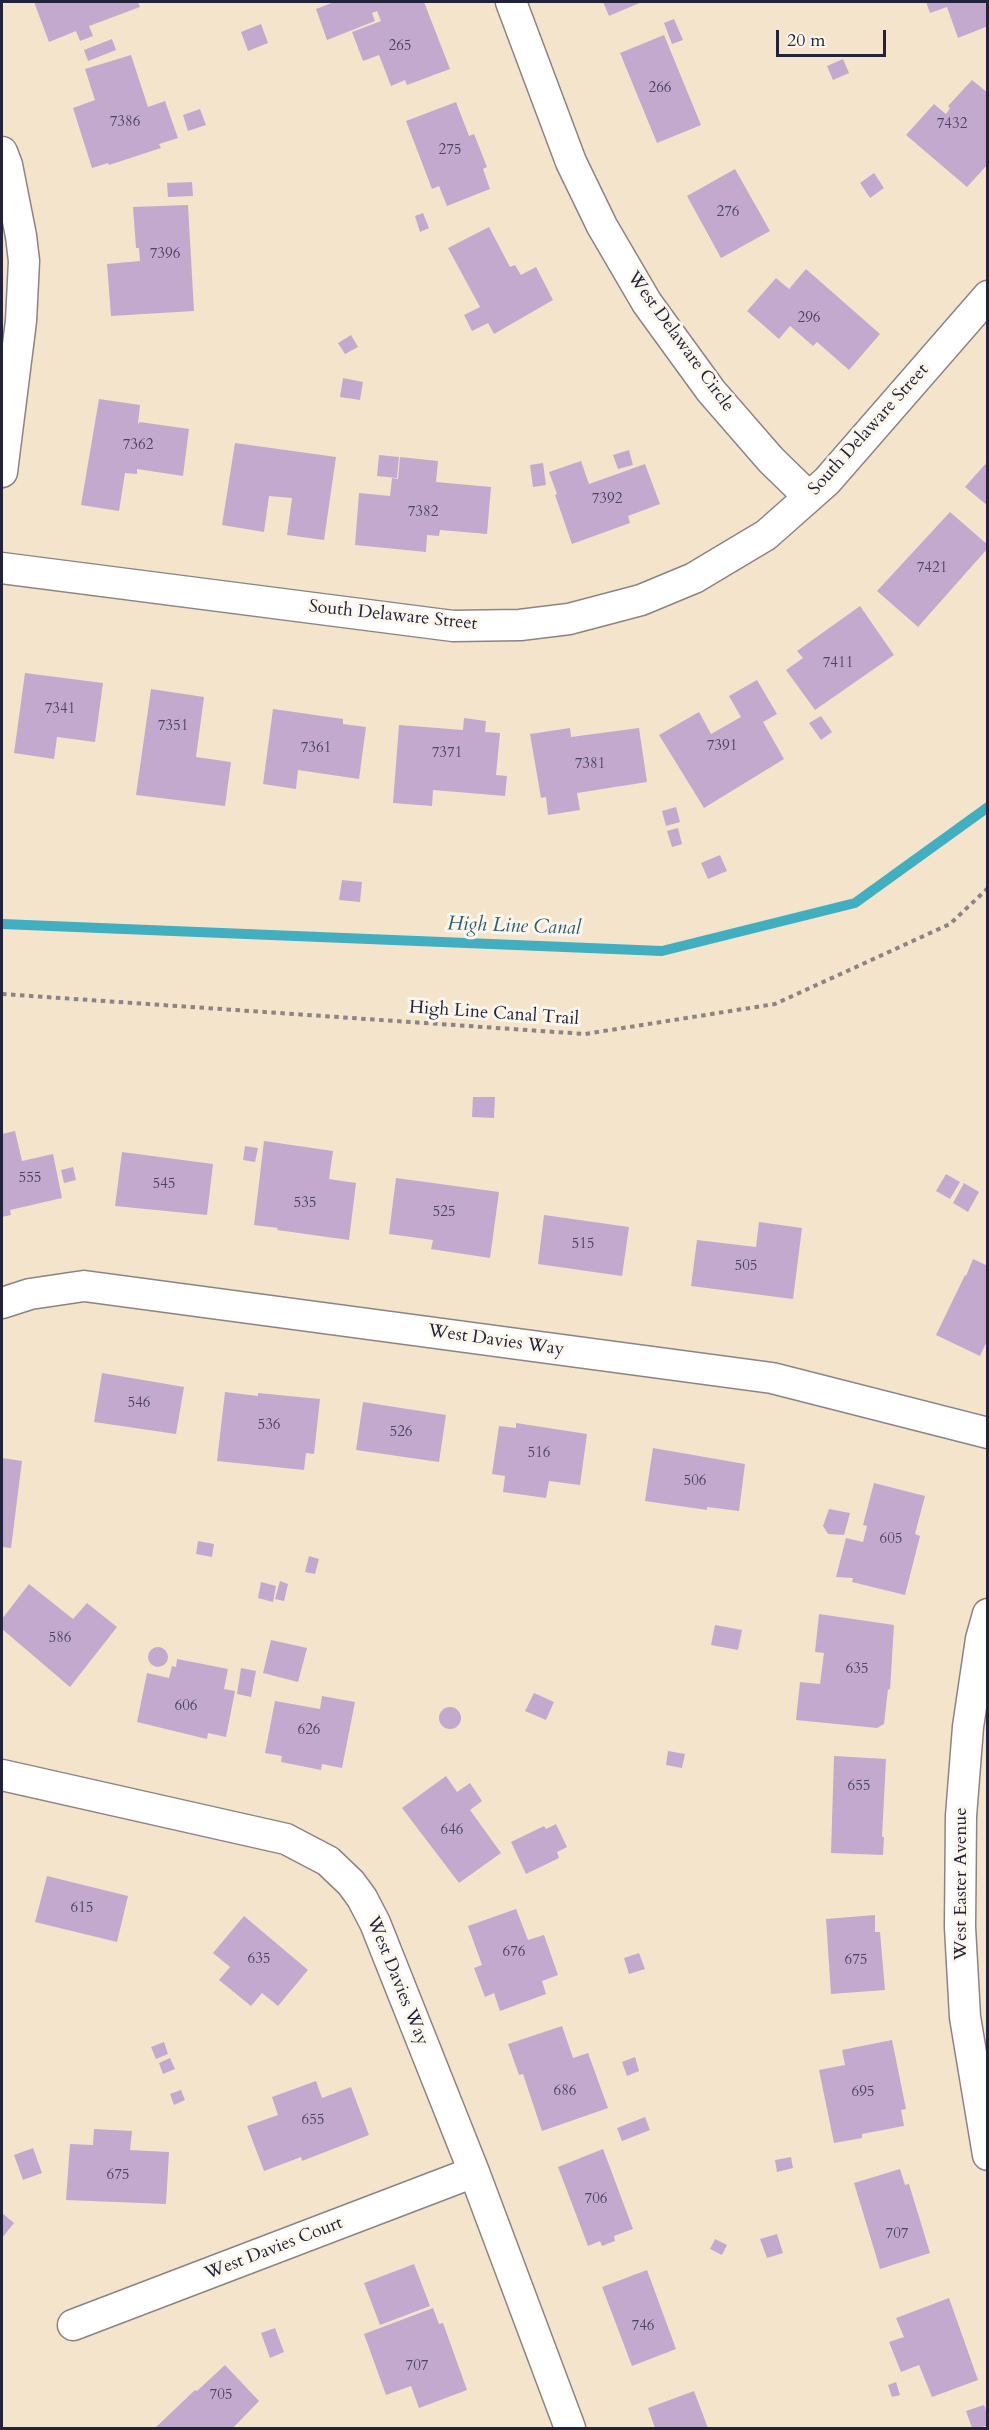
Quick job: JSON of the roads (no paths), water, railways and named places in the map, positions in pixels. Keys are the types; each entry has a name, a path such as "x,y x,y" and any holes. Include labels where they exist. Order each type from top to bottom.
{"street":[{"name":"West Delaware Circle","path":"510,2 571,162 602,226 647,303 711,391 771,460 809,497"},
{"path":"2,152 7,165 24,261 21,321 2,472"},
{"name":"South Delaware Street","path":"2,568 453,626 520,625 569,619 640,600 694,578 765,535 809,497 827,481 987,296"},
{"name":"West Davies Way","path":"2,1303 30,1294 84,1286 772,1378 987,1433"},
{"name":"West Easter Avenue","path":"987,1614 981,1639 967,1738 961,1816 960,1927 965,2017 987,2155"},
{"name":"West Davies Way","path":"2,1775 286,1839 328,1861 351,1883 375,1923 474,2172 570,2428"},
{"name":"West Davies Court","path":"73,2325 474,2172"}],"waterway":[{"name":"High Line Canal","path":"2,924 662,951 855,903 988,807"}]}
